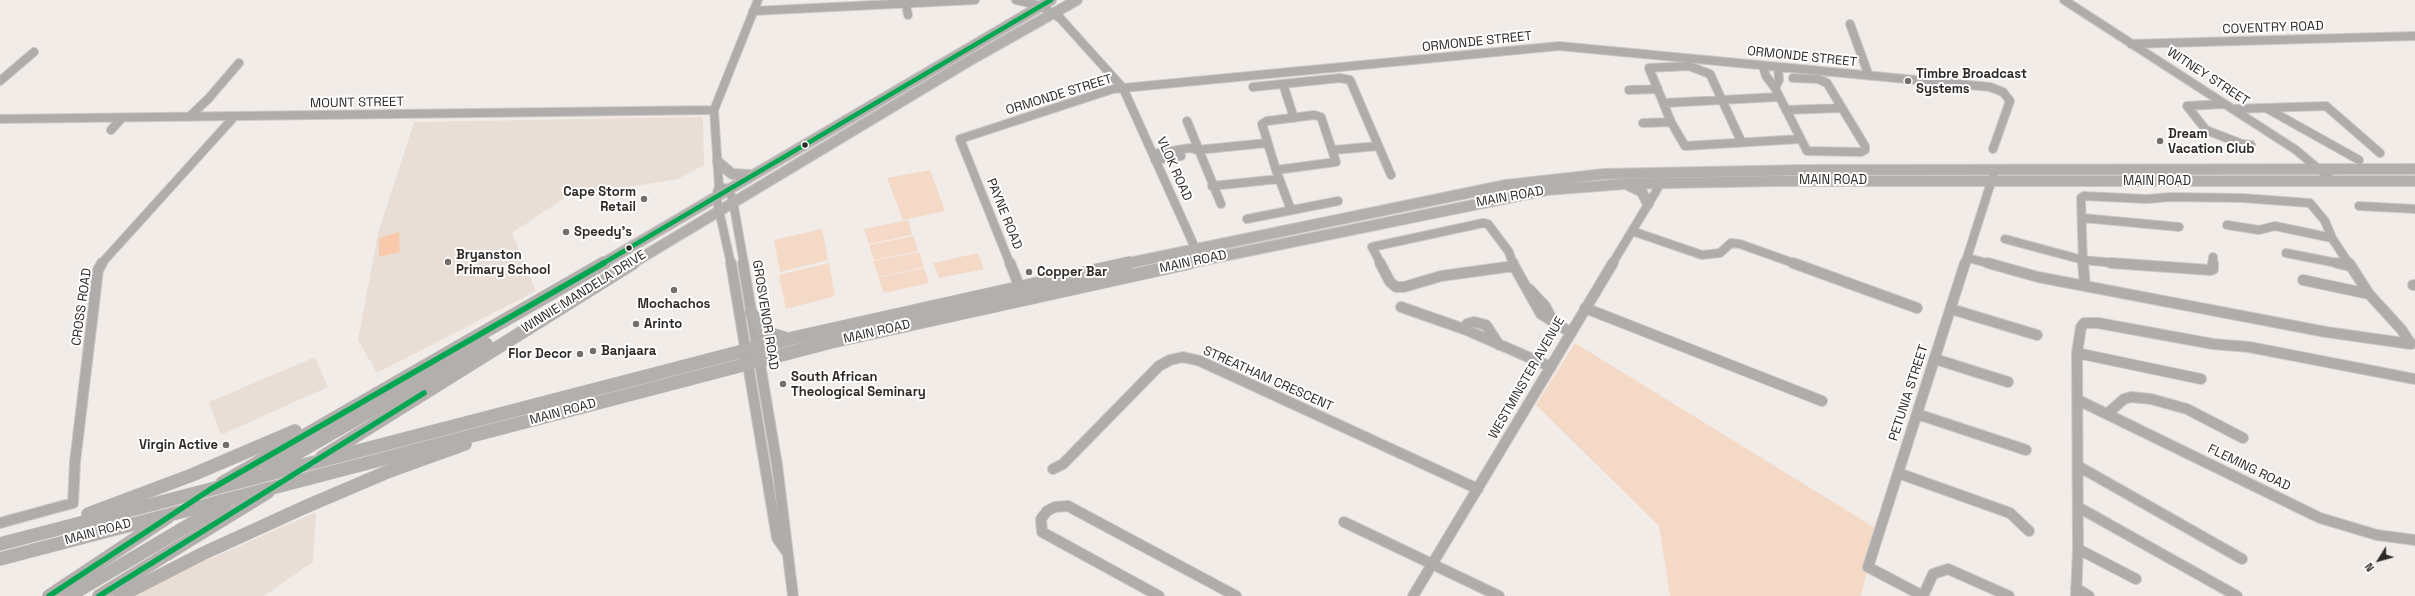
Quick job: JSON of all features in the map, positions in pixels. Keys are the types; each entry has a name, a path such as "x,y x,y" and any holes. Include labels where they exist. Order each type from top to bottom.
{"main road":[{"name":"WINNIE MANDELA DRIVE","path":"49,596 211,489 356,404 528,308 721,195 1035,7 1051,0"},
{"name":"WINNIE MANDELA DRIVE","path":"721,195 733,201 1076,0"},
{"path":"718,162 732,174 742,176 756,174"},
{"name":"MAIN ROAD","path":"0,544 211,489 280,484 831,342 1024,298 1198,255 1506,185 1578,176 1658,178 2415,169"},
{"name":"MAIN ROAD","path":"1992,174 2334,182 2415,181"},
{"name":"MAIN ROAD","path":"311,464 435,430 793,338 1020,286 1198,255 1499,198 1568,188 1624,184 1658,178"},
{"path":"1624,184 1642,192 1648,204"},
{"name":"WINNIE MANDELA DRIVE","path":"99,596 589,289 721,195"},
{"path":"69,596 201,516 284,461 488,343 589,289"},
{"path":"751,313 763,332 774,337 793,338"},
{"path":"23,538 199,472 356,404"},
{"path":"120,596 204,553 305,507 387,472 532,420"},
{"path":"245,487 311,464"},
{"name":"MAIN ROAD","path":"0,559 177,511 245,487"}],"street":[{"name":"GROSVENOR ROAD","path":"758,0 714,110 721,195 751,349 777,538 786,551 793,596"},
{"path":"753,11 975,0"},
{"name":"ORMONDE STREET","path":"1016,0 1035,7 1050,15 1124,88"},
{"name":"WITNEY STREET","path":"2064,0 2296,150 2322,170 2334,182"},
{"path":"906,4 908,15"},
{"path":"814,16 815,8"},
{"path":"1850,24 1869,76"},
{"name":"COVENTRY ROAD","path":"2131,44 2415,36"},
{"name":"ORMONDE STREET","path":"960,139 1110,89 1544,47 1990,87 2003,92 2010,101 1993,149"},
{"path":"0,81 34,52"},
{"path":"193,117 208,103 209,98 239,63"},
{"path":"1763,66 1766,76 1775,88 1778,97 1808,152 1861,152 1865,150 1865,146 1825,81 1793,78"},
{"path":"1741,141 1710,74 1692,67 1649,68 1671,122 1682,143 1686,146 1800,138"},
{"path":"1775,88 1779,80 1778,67"},
{"path":"1253,87 1340,78 1350,80 1390,175"},
{"path":"1283,84 1294,118"},
{"name":"VLOK ROAD","path":"1124,88 1198,255"},
{"path":"1629,90 1658,89"},
{"path":"1664,103 1712,102 1722,99 1778,97"},
{"path":"2226,104 2187,106 2206,130 2242,144 2251,145"},
{"path":"2233,109 2326,106 2332,109 2380,153"},
{"path":"2266,107 2359,160"},
{"path":"1786,110 1841,108"},
{"name":"MOUNT STREET","path":"0,119 714,110"},
{"path":"1276,170 1333,164 1337,161 1322,118 1316,116 1263,122 1266,143 1276,170 1280,179 1291,210"},
{"name":"CROSS ROAD","path":"0,523 73,503 75,462 98,270 105,258 234,117"},
{"path":"111,130 122,118"},
{"path":"22,128 31,119"},
{"path":"1187,121 1212,186 1221,204"},
{"path":"1643,123 1671,122"},
{"name":"PAYNE ROAD","path":"960,139 1024,298"},
{"path":"1154,157 1192,154 1198,150 1266,143"},
{"path":"1334,150 1378,146"},
{"name":"PETUNIA STREET","path":"1992,174 1968,258 1868,568 1923,596 1933,574 1948,569 2009,596"},
{"name":"WESTMINSTER AVENUE","path":"1413,596 1648,204 1658,178"},
{"path":"1212,186 1280,179"},
{"path":"1968,258 2038,277 2085,286 2326,332 2410,345 2411,342 2401,329 2380,309 2369,294 2332,238 2314,205 2282,200 2170,197 2147,200 2086,196 2081,198 2085,286"},
{"name":"GROSVENOR ROAD","path":"733,201 751,313 751,349"},
{"path":"1247,219 1338,201"},
{"path":"2358,206 2415,209"},
{"path":"2083,218 2179,227"},
{"path":"1514,266 1441,276 1404,287 1396,287 1390,282 1372,247 1485,223 1490,226 1507,248 1514,266 1541,314 1570,332"},
{"path":"2227,224 2259,230 2275,226 2332,238"},
{"path":"1632,231 1702,255 1720,252 1731,243 1740,244 1917,308"},
{"path":"2005,239 2083,260 2208,270 2213,269 2213,257"},
{"path":"2286,253 2350,266"},
{"path":"2303,280 2369,294"},
{"path":"1401,307 1464,329 1551,367"},
{"path":"1585,308 1822,401"},
{"path":"1951,309 2037,335"},
{"path":"2089,596 2076,592 2078,549 2077,353 2081,328 2084,324 2098,323 2213,344 2249,347 2415,379"},
{"path":"2077,353 2201,379"},
{"name":"STREATHAM CRESCENT","path":"1053,469 1063,464 1159,366 1170,360 1183,357 1200,361 1478,489"},
{"path":"1935,359 2008,382"},
{"path":"2108,413 2124,399 2131,397 2151,400 2187,410 2243,438"},
{"name":"FLEMING ROAD","path":"2078,400 2108,413 2320,518 2377,535 2415,540"},
{"path":"1917,414 2026,450"},
{"path":"2078,466 2242,559"},
{"path":"1898,473 2010,513 2029,531"},
{"path":"1159,596 1042,532 1040,526 1047,511 1055,507 1068,506 1236,596"},
{"path":"2078,507 2237,596"},
{"path":"1344,522 1499,596"},
{"path":"2078,549 2136,579"}],"shaded area":[{"name":"Bryanston Primary School","path":"703,117 704,165 678,179 566,197 512,233 536,291 377,373 358,340 378,233 414,122"},
{"path":"930,170 945,211 903,220 887,178"},
{"path":"908,220 912,235 869,244 864,229"},
{"path":"822,229 828,260 780,272 774,240"},
{"path":"399,232 400,252 379,257 379,238"},
{"path":"914,236 918,251 874,260 869,245"},
{"path":"919,252 924,267 879,277 873,261"},
{"path":"978,253 984,269 939,278 933,263"},
{"path":"829,263 835,296 786,309 779,275"},
{"path":"924,268 929,283 884,293 878,278"},
{"path":"1575,343 1877,529 1861,596 1670,596 1659,526 1536,405"},
{"path":"315,357 328,387 221,435 209,402"},
{"path":"316,512 313,562 264,596 136,596 174,575"}],"transit line":[{"path":"49,596 211,489 528,308 1051,0"},
{"path":"99,596 424,393"}],"place":[{"name":"Timbre Broadcast Systems","path":"1908,81"},
{"name":"Dream Vacation Club","path":"2160,141"},
{"name":"Cape Storm Retail","path":"644,199"},
{"name":"Speedy's","path":"566,232"},
{"name":"Bryanston Primary School","path":"448,262"},
{"name":"Copper Bar","path":"1029,272"},
{"name":"Mochachos","path":"674,290"},
{"name":"Arinto","path":"636,324"},
{"name":"Banjaara","path":"593,351"},
{"name":"Flor Decor","path":"580,354"},
{"name":"South African Theological Seminary","path":"783,384"},
{"name":"Virgin Active","path":"226,445"}]}
